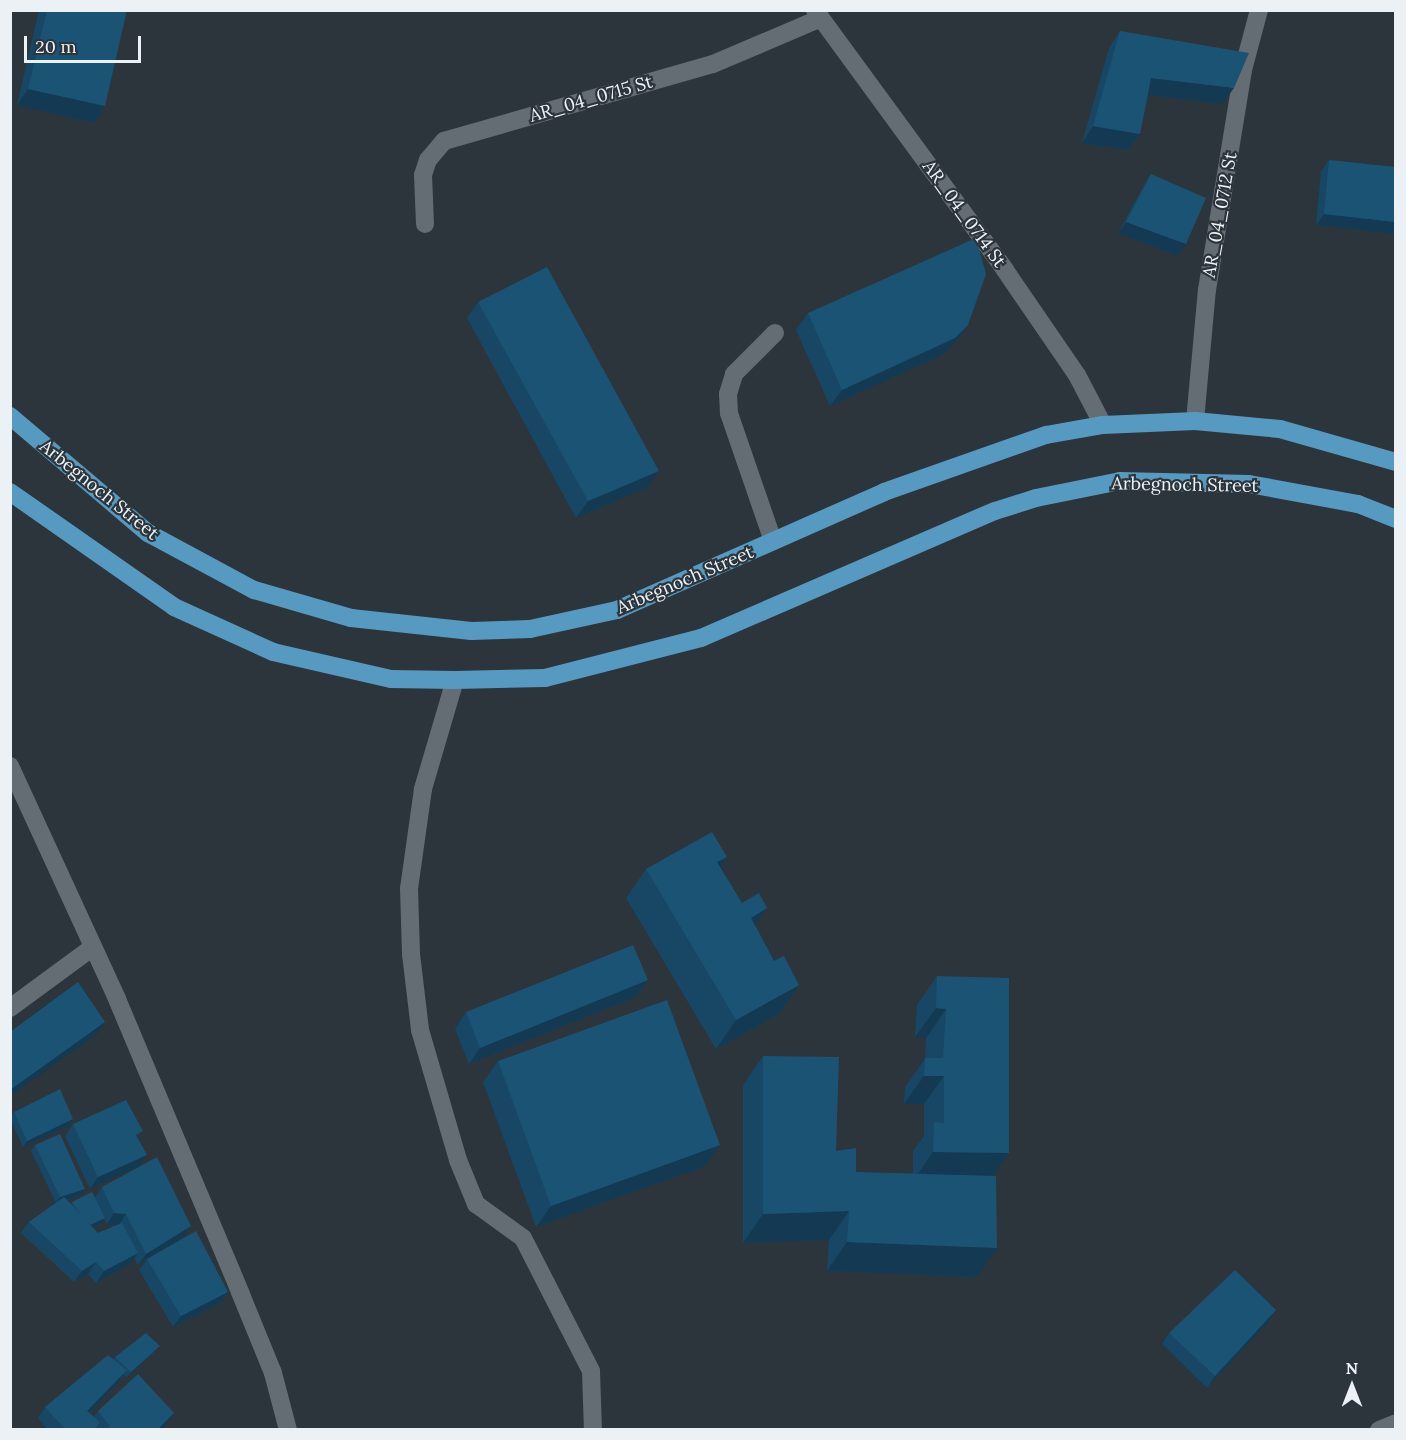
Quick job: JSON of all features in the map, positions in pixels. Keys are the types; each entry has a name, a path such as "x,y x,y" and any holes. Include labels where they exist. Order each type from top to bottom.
{"main road":[{"name":"Arbegnoch Street","path":"10,416 148,533 254,590 351,618 471,631 530,628 575,621 617,610 884,492 1046,435 1103,425 1195,421 1280,429 1395,462"},
{"name":"Arbegnoch Street","path":"10,492 174,607 273,652 391,679 545,678 701,638 995,511 1036,498 1120,481 1249,484 1358,504 1395,519"}],"street":[{"name":"AR_04_0712 St","path":"1195,421 1207,290 1244,70 1259,10"},
{"name":"AR_04_0715 St","path":"425,224 423,175 428,160 444,141 713,64 817,15"},
{"name":"AR_04_0714 St","path":"817,15 1005,270 1077,375 1103,425"},
{"path":"773,541 729,413 728,394 734,374 775,333"},
{"path":"455,680 423,789 410,880 411,954 420,1030 467,1186 477,1204 523,1238 591,1371 593,1430"},
{"path":"10,766 93,947 273,1373 288,1430"},
{"path":"10,1008 93,947"},
{"path":"1378,1430 1395,1423"}],"building":[{"path":"47,10 127,10 105,106 28,89"},
{"path":"1120,31 1249,53 1234,88 1151,78 1140,134 1093,126"},
{"path":"1329,160 1395,167 1395,222 1324,214"},
{"path":"1151,174 1206,198 1186,244 1126,222"},
{"path":"976,238 986,274 968,325 955,338 842,390 808,313"},
{"path":"547,267 659,471 588,501 478,302"},
{"path":"712,832 727,857 717,862 742,903 759,893 767,908 751,918 774,961 784,956 799,985 736,1020 646,869"},
{"path":"633,945 648,980 480,1048 466,1012"},
{"path":"937,976 1009,978 1009,1153 933,1152 934,1122 944,1123 944,1076 924,1076 925,1058 943,1058 946,1009 936,1008"},
{"path":"78,982 105,1022 10,1090 10,1032"},
{"path":"667,1000 720,1145 551,1206 498,1061"},
{"path":"763,1056 839,1057 836,1151 856,1148 856,1172 996,1176 997,1248 847,1242 849,1211 763,1214"},
{"path":"60,1089 73,1119 27,1141 14,1112"},
{"path":"126,1100 143,1131 136,1135 147,1155 98,1177 73,1124"},
{"path":"60,1134 85,1189 60,1197 35,1145"},
{"path":"157,1157 191,1226 146,1254 126,1214 114,1213 102,1187"},
{"path":"92,1192 105,1218 90,1225 72,1202"},
{"path":"64,1197 98,1233 122,1223 138,1253 104,1271 96,1262 82,1271 29,1222"},
{"path":"196,1231 228,1292 181,1316 147,1259"},
{"path":"1235,1270 1276,1310 1215,1376 1169,1333"},
{"path":"146,1333 160,1346 131,1372 115,1357"},
{"path":"108,1355 127,1370 87,1411 100,1422 94,1430 66,1430 45,1407"},
{"path":"138,1374 174,1413 157,1430 106,1430 110,1426 98,1411"}]}
